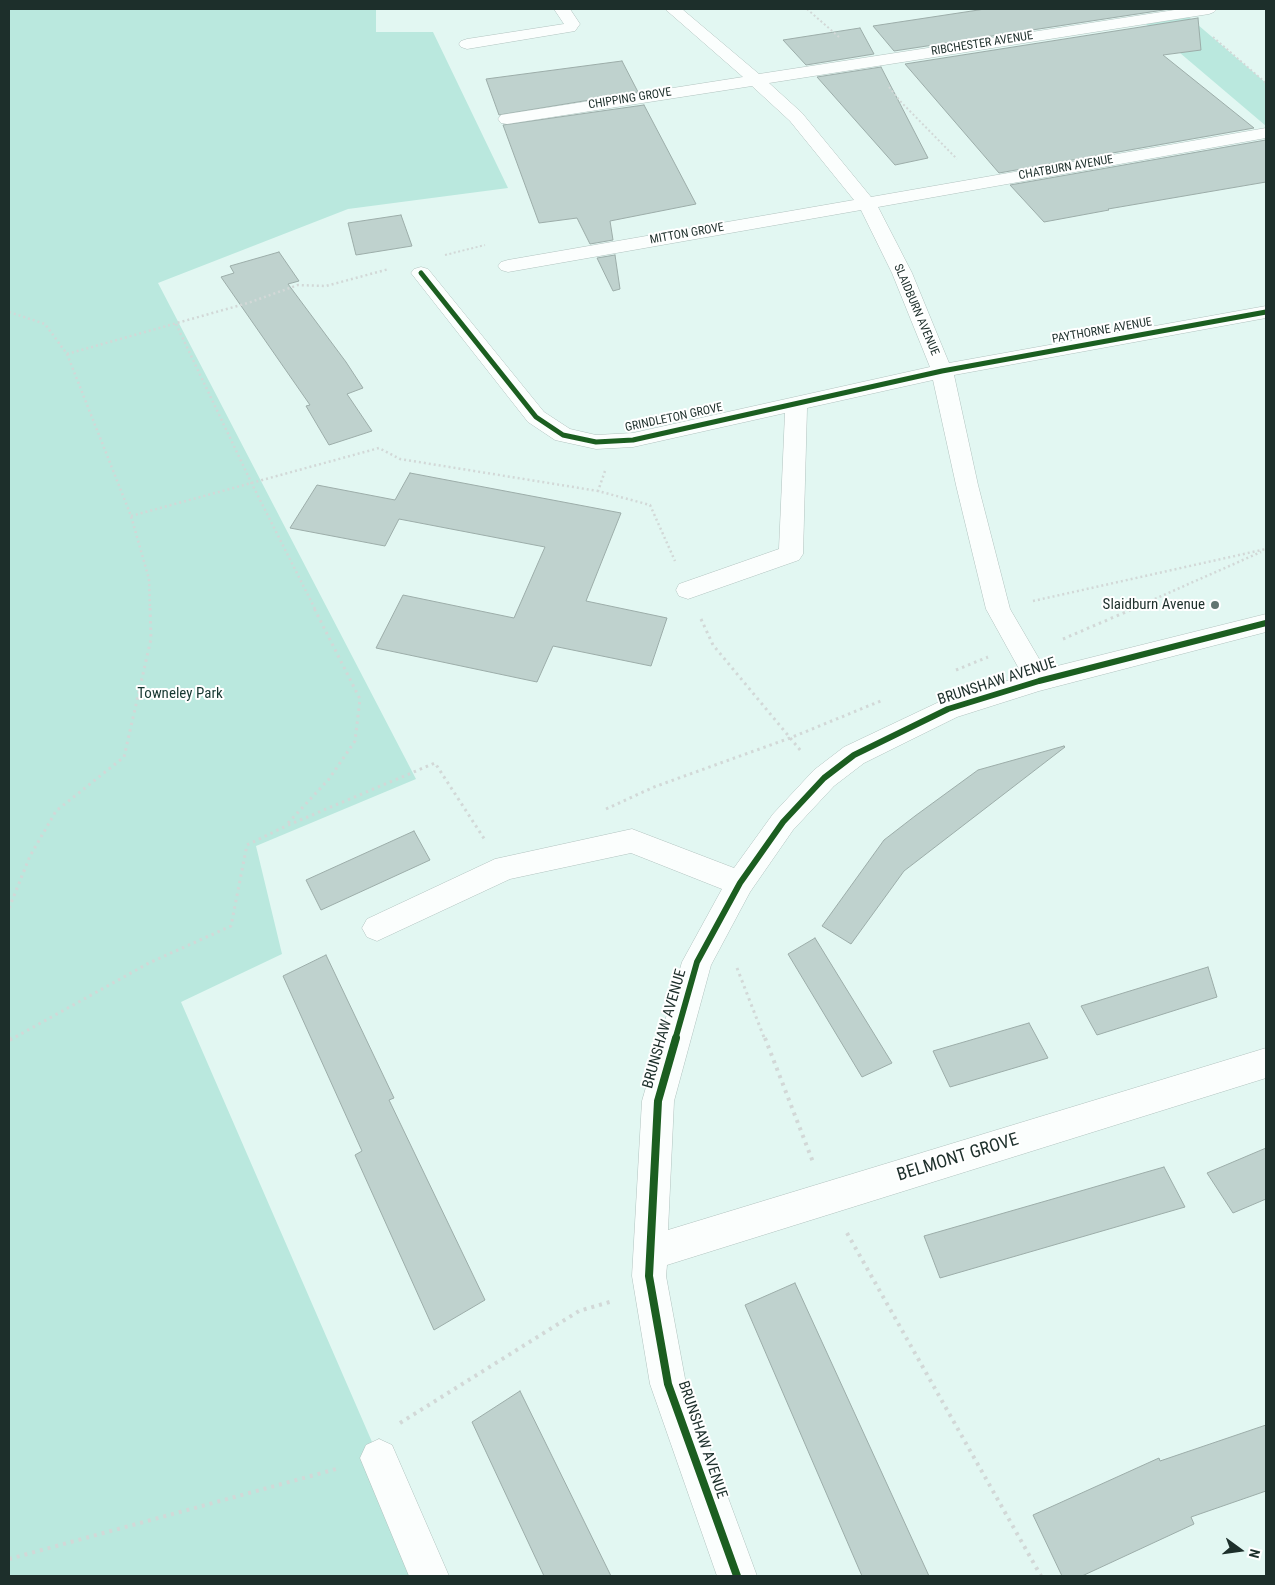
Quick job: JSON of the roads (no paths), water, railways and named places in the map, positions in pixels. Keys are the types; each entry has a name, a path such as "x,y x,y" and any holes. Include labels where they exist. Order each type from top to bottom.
{"street":[{"path":"467,44 569,28 572,24 562,9"},
{"name":"SLAIDBURN AVENUE","path":"673,9 796,117 866,202 902,273 942,371 967,485 998,609 1027,660"},
{"name":"RIBCHESTER AVENUE","path":"754,79 1209,9"},
{"name":"CHIPPING GROVE","path":"507,119 754,79"},
{"name":"CHATBURN AVENUE","path":"866,202 1266,133"},
{"name":"MITTON GROVE","path":"508,266 866,202"},
{"name":"GRINDLETON GROVE","path":"421,273 536,418 563,435 596,442 633,440 942,371"},
{"name":"PAYTHORNE AVENUE","path":"942,371 1262,318"},
{"path":"688,590 791,554 796,403"},
{"name":"BRUNSHAW AVENUE","path":"737,1576 668,1384 650,1276 650,1253 658,1101 697,962 740,883 783,822 824,778 854,755 948,709 1027,660 1266,623"},
{"path":"377,928 505,868 632,841 740,883"},
{"name":"BELMONT GROVE","path":"650,1253 1266,1063"},
{"path":"379,1458 429,1576"}],"place":[{"name":"Slaidburn Avenue","path":"1215,605"}],"park label":[{"name":"Towneley Park","path":"180,694"}]}
